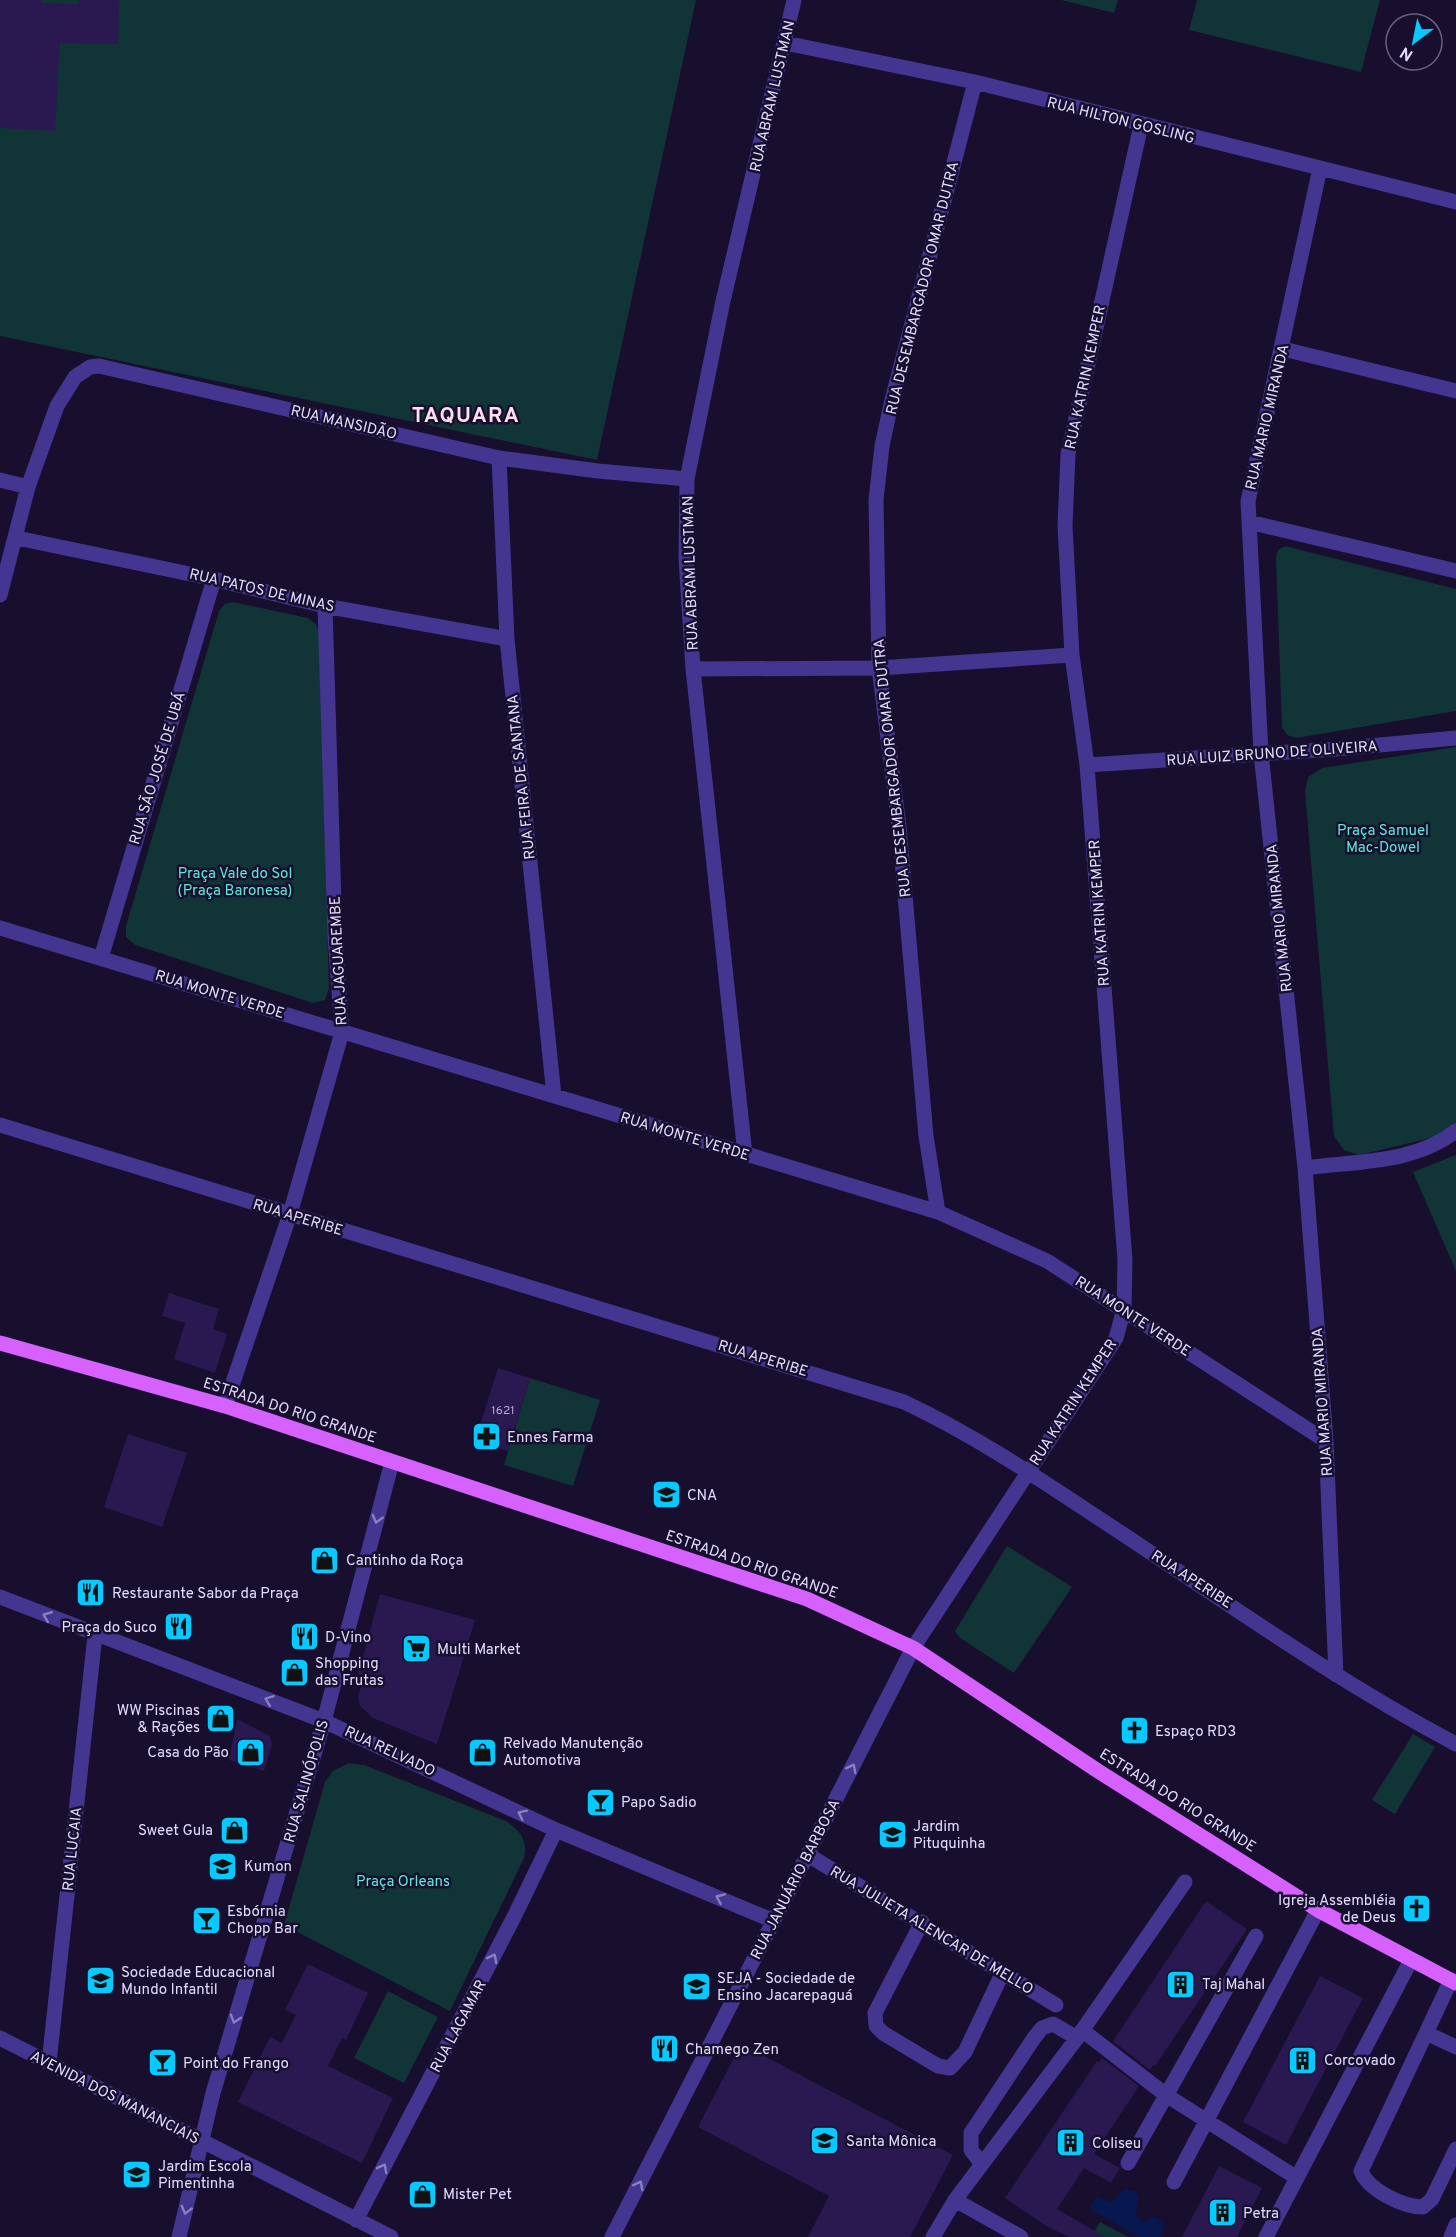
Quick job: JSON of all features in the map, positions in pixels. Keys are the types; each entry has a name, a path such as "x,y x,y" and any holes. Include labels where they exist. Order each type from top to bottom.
{"main road":[{"name":"ESTRADA DO RIO GRANDE","path":"0,1343 225,1406 807,1599 913,1648 1318,1910 1453,1982"}],"street":[{"name":"RUA ABRAM LUSTMAN","path":"745,1154 693,669 686,558 687,479 723,301 794,0"},
{"name":"RUA HILTON GOSLING","path":"785,43 975,82 1456,202"},
{"name":"RUA DESEMBARGADOR OMAR DUTRA","path":"938,1212 926,1136 899,826 879,668 876,500 882,446 975,82"},
{"name":"RUA KATRIN KEMPER","path":"913,1648 1116,1338 1124,1309 1125,1260 1088,765 1072,655 1065,526 1068,454 1141,125"},
{"name":"RUA MARIO MIRANDA","path":"1320,168 1248,501 1261,753 1305,1168 1326,1441 1336,1675"},
{"path":"1282,349 1456,391"},
{"name":"RUA MANSIDÃO","path":"0,595 17,538 28,487 57,406 75,377 90,367 99,366 499,458 598,471 687,479"},
{"name":"RUA FEIRA DE SANTANA","path":"499,458 507,639 554,1096"},
{"path":"0,480 28,487"},
{"path":"1249,522 1456,571"},
{"name":"RUA PATOS DE MINAS","path":"17,538 214,579 325,606 507,639"},
{"name":"RUA SÃO JOSÉ DE UBÁ","path":"101,958 214,579"},
{"name":"RUA JAGUAREMBE","path":"225,1406 290,1214 342,1032 335,936 325,606"},
{"path":"693,669 879,668 1072,655"},
{"name":"RUA LUIZ BRUNO DE OLIVEIRA","path":"1088,765 1456,738"},
{"name":"RUA MONTE VERDE","path":"0,928 938,1212 992,1234 1047,1261 1326,1441"},
{"name":"RUA APERIBE","path":"0,1125 904,1402 945,1421 1027,1471 1336,1675 1456,1744"},
{"path":"1305,1168 1408,1156 1440,1144 1456,1131"},
{"name":"RUA SALINÓPOLIS","path":"179,2237 200,2142 324,1721 392,1462"},
{"name":"RUA RELVADO","path":"0,1597 324,1721 556,1830 774,1921"},
{"name":"RUA LUCAIA","path":"49,2063 95,1635"},
{"name":"RUA JANUÁRIO BARBOSA","path":"612,2237 913,1648"},
{"name":"RUA LAGAMAR","path":"356,2220 514,1917 556,1830"},
{"name":"RUA JULIETA ALENCAR DE MELLO","path":"808,1855 1056,2005"},
{"path":"933,2237 955,2200 1079,2034 1185,1882"},
{"path":"1174,2182 1318,1910"},
{"path":"922,1922 874,2019 883,2033 938,2066 950,2068 964,2052 1003,1972"},
{"path":"1128,2163 1256,1936"},
{"path":"1266,2237 1411,1960"},
{"path":"1453,1982 1426,2033 1361,2170 1372,2187 1408,2205 1423,2207 1432,2199 1456,2149"},
{"path":"982,2164 971,2150 971,2133 1034,2038 1042,2028 1053,2024 1079,2034 1206,2122 1297,2178"},
{"path":"1426,2033 1456,2047"},
{"name":"AVENIDA DOS MANANCIAIS","path":"0,2038 200,2142 391,2237"},
{"path":"955,2200 1021,2237"},
{"path":"1451,2237 1456,2225"}],"green space":[{"path":"0,0 696,0 597,460 0,336"},
{"path":"1061,0 1118,0 1114,13"},
{"path":"1197,0 1380,0 1361,72 1189,30"},
{"path":"1285,546 1456,589 1456,711 1296,738 1287,735 1282,727 1276,557 1278,550"},
{"name":"Praça Vale do Sol (Praça Baronesa)","path":"233,602 308,618 316,624 319,632 329,989 325,1000 313,1003 135,945 126,937 126,926 219,611 225,604"},
{"name":"Praça Samuel Mac-Dowel","path":"1456,747 1456,1124 1439,1136 1359,1155 1344,1150 1334,1136 1305,791 1308,777 1322,768"},
{"path":"1456,1155 1456,1271 1413,1172"},
{"path":"530,1378 600,1400 573,1486 504,1465"},
{"path":"1007,1546 1072,1587 1014,1673 960,1638 955,1631"},
{"path":"1413,1734 1435,1747 1395,1814 1372,1800"},
{"name":"Praça Orleans","path":"349,1763 364,1765 506,1821 516,1829 524,1841 524,1858 450,2011 284,1925 325,1782 333,1771"},
{"path":"388,1991 438,2017 404,2083 354,2058"},
{"path":"1100,2222 1128,2237 1091,2237"}],"shaded area":[{"path":"1124,2189 1135,2191 1139,2197 1136,2212 1139,2219 1144,2222 1154,2217 1163,2221 1164,2229 1160,2237 1140,2237 1090,2209 1096,2197 1111,2202"}],"building":[{"path":"0,0 41,0 41,3 79,4 79,0 119,0 118,44 60,43 55,131 0,128"},
{"path":"169,1293 219,1309 213,1329 227,1334 215,1373 174,1359 185,1323 162,1316"},
{"path":"498,1368 530,1378 508,1451 475,1441"},
{"path":"128,1434 187,1453 162,1527 104,1507"},
{"name":"Multi Market","path":"380,1594 475,1620 437,1744 373,1718 360,1706 358,1697 363,1680 357,1678"},
{"name":"Casa do Pão","path":"237,1719 270,1736 272,1745 264,1771 229,1760"},
{"name":"Taj Mahal","path":"1206,1901 1247,1929 1155,2066 1153,2065 1150,2070 1113,2041"},
{"path":"308,1964 368,1993 346,2040 342,2038 328,2066 393,2098 362,2163 238,2102 270,2037 282,2043 296,2015 285,2010"},
{"name":"Corcovado","path":"1320,1976 1363,1998 1286,2145 1243,2122"},
{"name":"Santa Mônica","path":"741,2044 953,2155 910,2237 808,2237 829,2196 698,2127"},
{"name":"Coliseu","path":"1102,2058 1139,2086 1094,2154 1120,2168 1111,2183 1084,2168 1057,2209 1105,2237 1069,2237 1046,2226 1005,2198 1097,2061 1099,2062"},
{"name":"Petra","path":"1219,2166 1262,2188 1237,2237 1182,2237"}],"place":[{"name":"Ennes Farma","path":"486,1437"},
{"name":"CNA","path":"666,1495"},
{"name":"Cantinho da Roça","path":"325,1560"},
{"name":"Restaurante Sabor da Praça","path":"91,1593"},
{"name":"Praça do Suco","path":"178,1627"},
{"name":"D-Vino","path":"304,1637"},
{"name":"Multi Market","path":"416,1649"},
{"name":"Shopping das Frutas","path":"294,1672"},
{"name":"WW Piscinas & Rações","path":"221,1719"},
{"name":"Espaço RD3","path":"1134,1731"},
{"name":"Casa do Pão","path":"250,1752"},
{"name":"Relvado Manutenção Automotiva","path":"482,1752"},
{"name":"Papo Sadio","path":"600,1802"},
{"name":"Sweet Gula","path":"234,1830"},
{"name":"Jardim Pituquinha","path":"892,1835"},
{"name":"Kumon","path":"223,1866"},
{"name":"Igreja Assembléia de Deus","path":"1417,1909"},
{"name":"Esbórnia Chopp Bar","path":"206,1920"},
{"name":"Sociedade Educacional Mundo Infantil","path":"100,1981"},
{"name":"Taj Mahal","path":"1181,1984"},
{"name":"SEJA - Sociedade de Ensino Jacarepaguá","path":"696,1987"},
{"name":"Chamego Zen","path":"664,2049"},
{"name":"Corcovado","path":"1303,2060"},
{"name":"Point do Frango","path":"162,2063"},
{"name":"Santa Mônica","path":"825,2141"},
{"name":"Coliseu","path":"1071,2143"},
{"name":"Jardim Escola Pimentinha","path":"137,2175"},
{"name":"Mister Pet","path":"422,2194"},
{"name":"Petra","path":"1222,2213"}],"district":[{"name":"TAQUARA","path":"466,415"}]}
